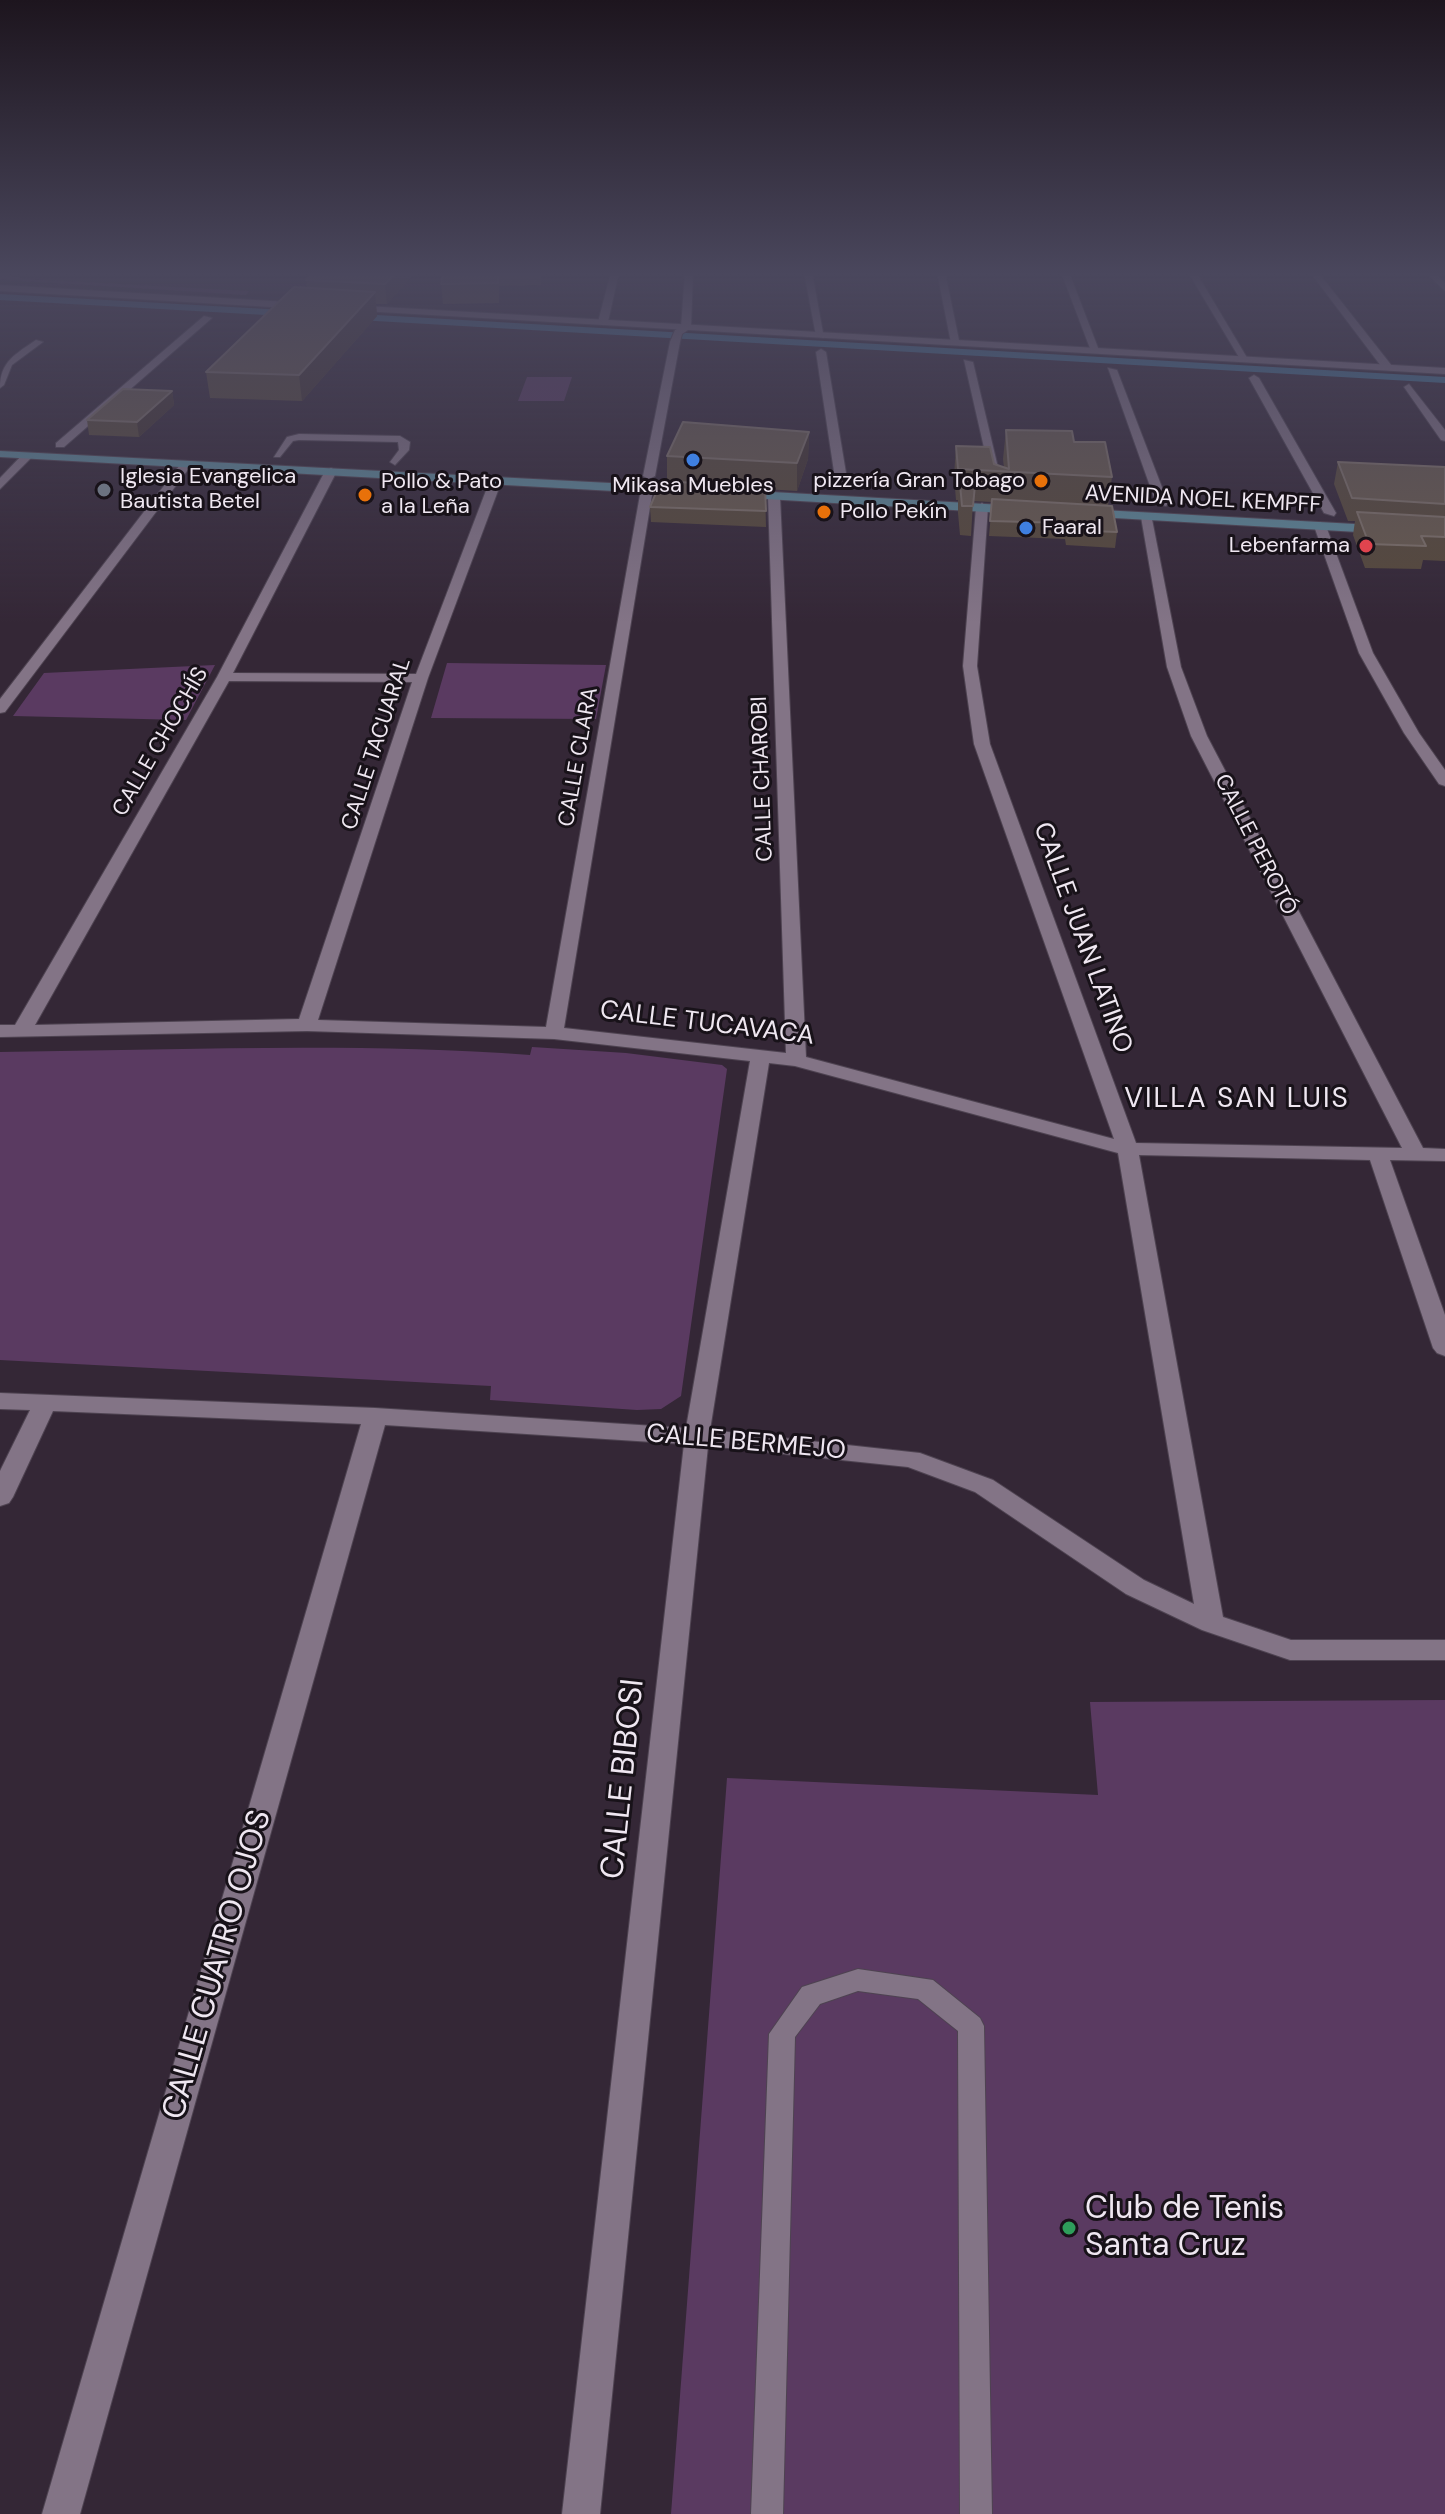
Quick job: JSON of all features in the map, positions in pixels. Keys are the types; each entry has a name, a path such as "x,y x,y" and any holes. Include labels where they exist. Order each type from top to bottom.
{"main road":[{"path":"0,442 247,454"},
{"path":"47,456 139,456 154,449"},
{"path":"0,454 187,463 330,462 496,480 648,482"},
{"path":"262,454 292,456"},
{"path":"187,463 207,455 277,455"},
{"path":"381,461 411,462"},
{"path":"475,466 698,485"},
{"path":"827,485 858,486"},
{"path":"721,492 1042,511"},
{"name":"AVENIDA NOEL KEMPFF","path":"1147,509 1162,503 1178,504"},
{"name":"AVENIDA NOEL KEMPFF","path":"1072,507 1318,515 1445,533"},
{"path":"1147,509 1318,515"},
{"name":"AVENIDA NOEL KEMPFF","path":"1318,515 1345,513"}],"street":[{"path":"60,445 124,389"},
{"name":"CALLE CLARA","path":"554,1033 648,482 668,389"},
{"path":"827,389 842,485"},
{"path":"975,389 1001,494"},
{"path":"1119,389 1162,503"},
{"path":"1259,389 1318,515 1366,653 1412,733 1445,781"},
{"path":"1411,389 1445,438"},
{"path":"0,485 28,455"},
{"name":"CALLE CHOCHÍS","path":"22,1030 224,677 330,462"},
{"path":"0,709 187,463"},
{"name":"CALLE TACUARAL","path":"307,1025 421,678 496,480"},
{"name":"CALLE CHAROBI","path":"766,495 796,1060"},
{"name":"CALLE JUAN LATINO","path":"982,507 970,666 982,744 1128,1149 1211,1623"},
{"name":"CALLE PEROTÓ","path":"1147,509 1174,667 1199,736 1416,1155"},
{"path":"224,677 421,678"},
{"path":"0,686 17,686"},
{"name":"CALLE TUCAVACA","path":"0,1031 307,1025 554,1033 796,1060 1128,1149 1445,1155"},
{"name":"CALLE BIBOSI","path":"581,2514 697,1437 761,1055"},
{"path":"1378,1154 1445,1348"},
{"name":"CALLE BERMEJO","path":"0,1401 375,1416 697,1437 911,1459 984,1486 1135,1587 1211,1623 1290,1650 1445,1650"},
{"path":"0,1497 45,1403"},
{"name":"CALLE CUATRO OJOS","path":"61,2514 375,1416"}],"lane":[{"path":"277,455 290,439 299,437 400,439 405,442 404,450 395,462"},
{"path":"767,2514 782,2034 811,1995 858,1980 924,1988 971,2026 976,2514"}],"shaded area":[{"path":"522,389 568,389 564,401 518,401"},
{"path":"447,663 606,665 596,719 431,718"},
{"path":"215,665 186,720 13,716 44,673"},
{"path":"532,1047 626,1053 722,1065 727,1069 681,1396 661,1409 490,1400 491,1386 0,1360 0,1052 332,1048 530,1055"},
{"name":"Club de Tenis Santa Cruz","path":"1445,1700 1445,2514 671,2514 727,1778 1098,1795 1090,1702"}],"building":[{"path":"123,389 172,391 137,422 87,420"},
{"path":"683,422 809,432 797,463 667,456"},
{"path":"1006,430 1072,431 1074,442 1105,442 1112,477 958,469 956,446 990,447 994,464 1009,469"},
{"path":"1338,462 1445,467 1445,504 1352,498"},
{"path":"661,481 765,487 766,511 650,507"},
{"path":"960,484 975,485 973,506 962,506"},
{"path":"992,499 1112,506 1117,532 1068,530 1067,523 990,521"},
{"path":"1357,512 1445,517 1445,537 1421,536 1426,546 1369,544"}],"place":[{"name":"Mikasa Muebles","path":"693,460"},
{"name":"pizzería Gran Tobago","path":"1041,481"},
{"name":"Iglesia Evangelica Bautista Betel","path":"104,490"},
{"name":"Pollo & Pato a la Leña","path":"365,495"},
{"name":"Pollo Pekín","path":"824,512"},
{"name":"Faaral","path":"1026,528"},
{"name":"Lebenfarma","path":"1366,546"},
{"name":"Club de Tenis Santa Cruz","path":"1069,2228"}],"district":[{"name":"VILLA SAN LUIS","path":"1237,1100"}]}
